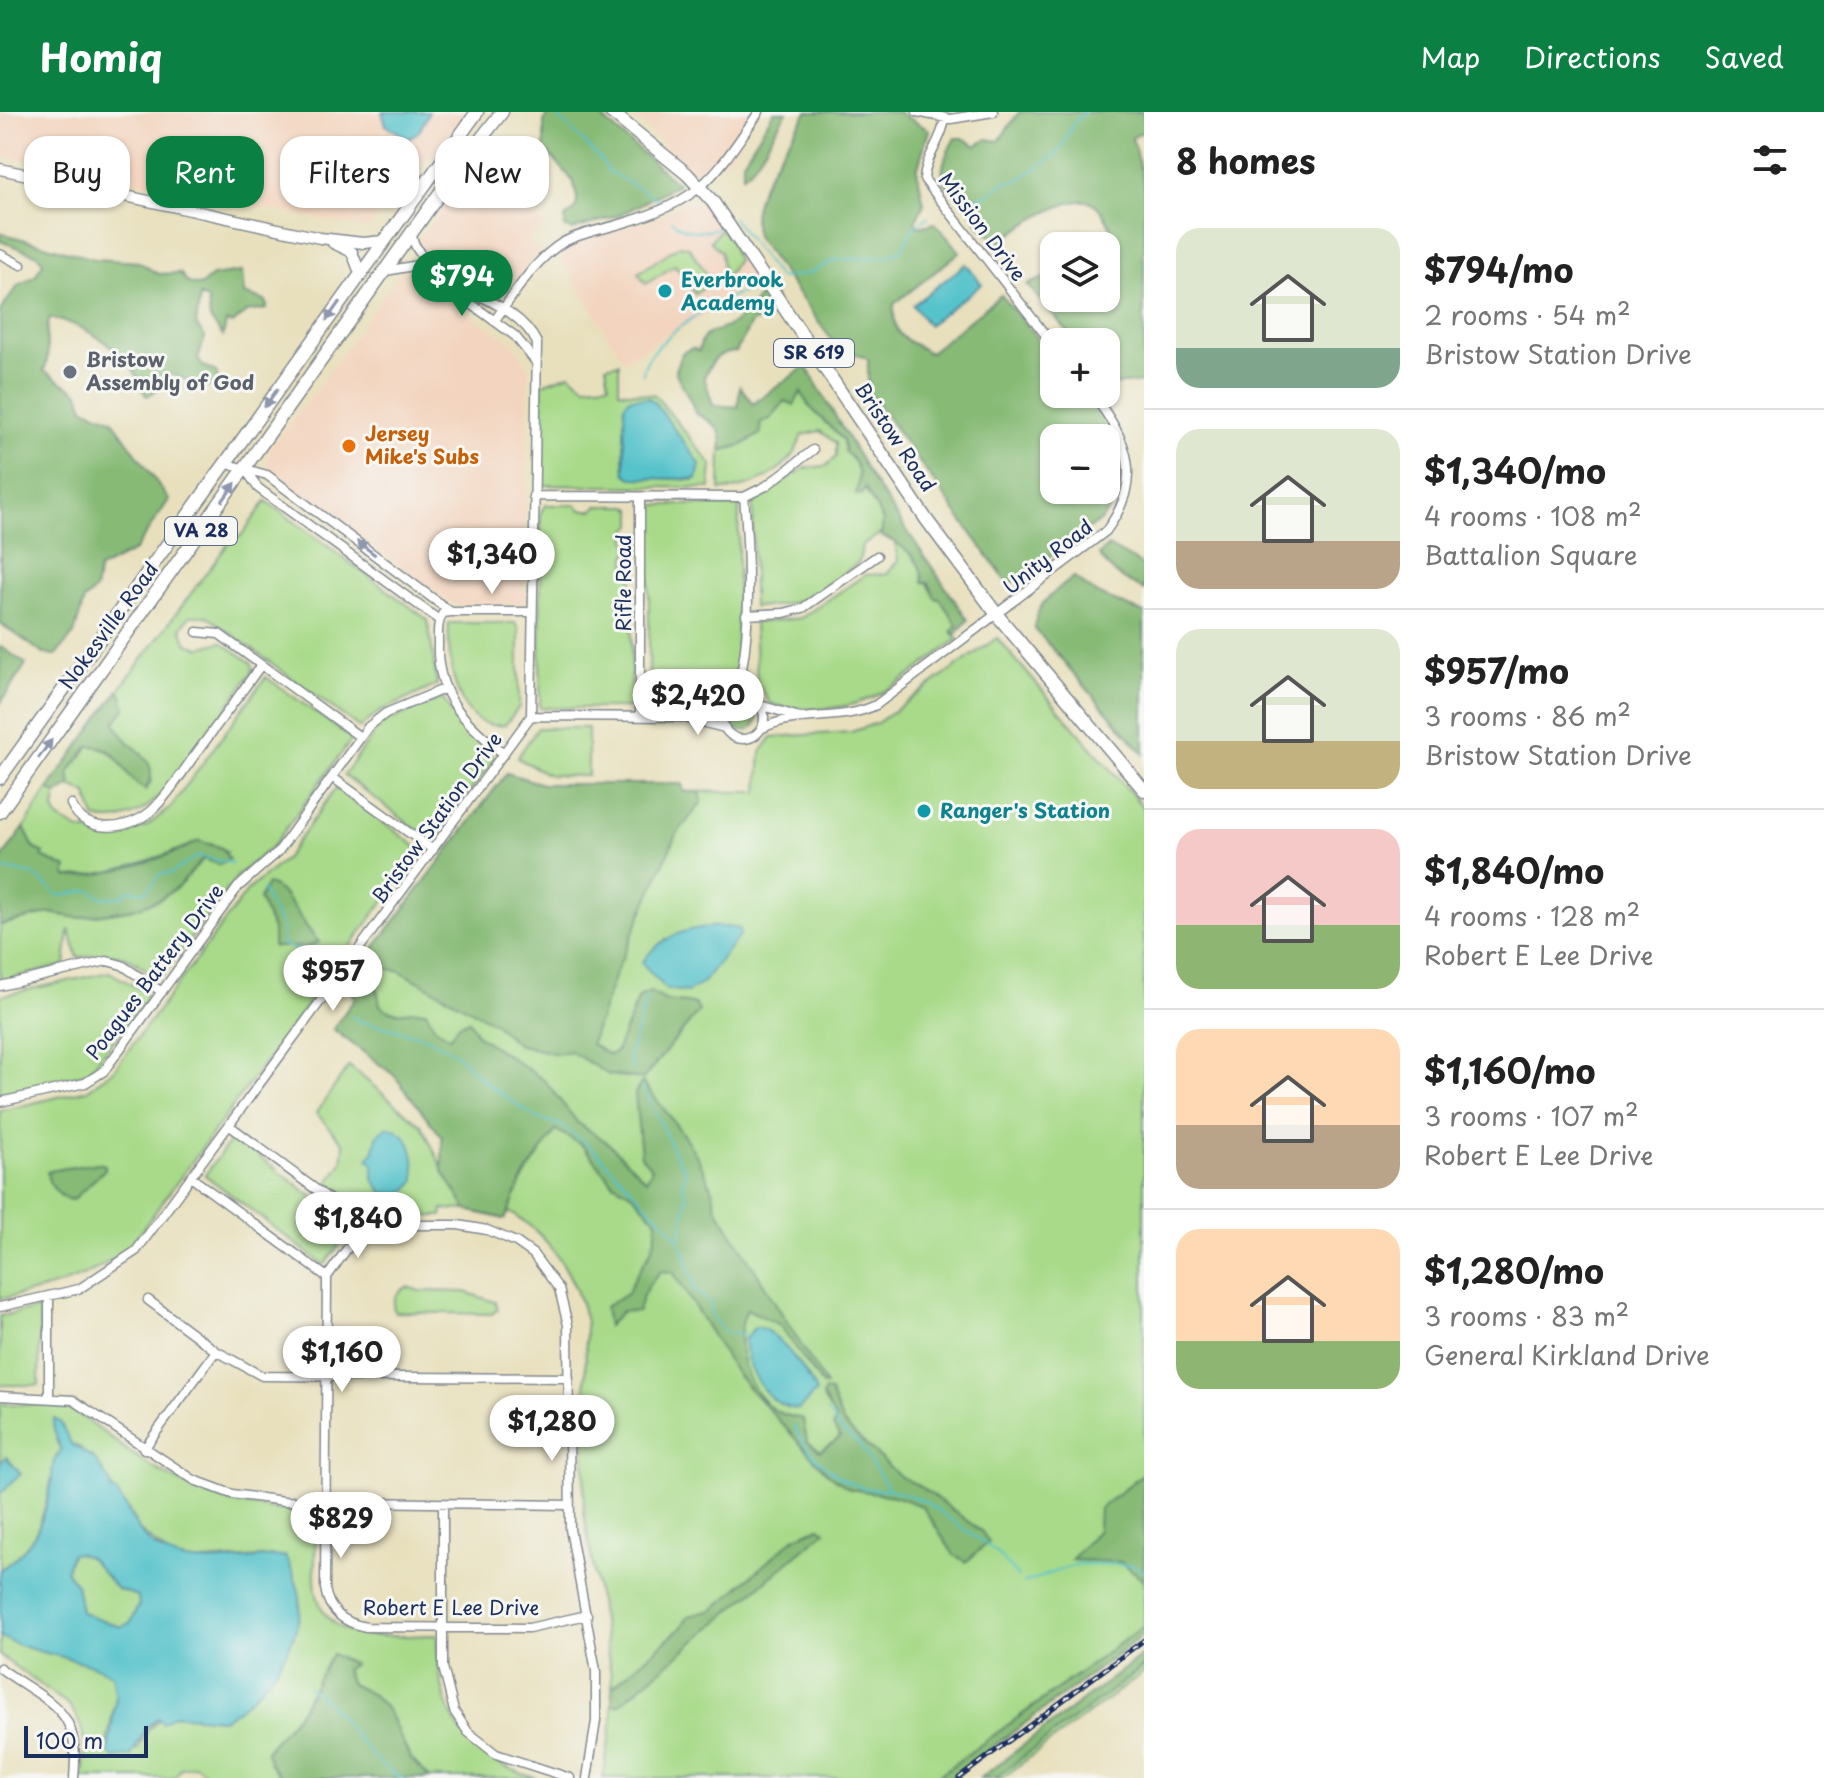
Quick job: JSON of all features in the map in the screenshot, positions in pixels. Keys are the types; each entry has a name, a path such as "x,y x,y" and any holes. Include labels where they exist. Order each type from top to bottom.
{"main road":[{"name":"Nokesville Road","path":"0,778 477,112"},
{"name":"Nokesville Road","path":"0,812 411,234 502,112"},
{"name":"Bristow Road","path":"611,112 702,188 770,283 926,519 998,616 1144,790"}],"street":[{"path":"494,321 532,271 566,241 652,214 702,188 716,175 759,112"},
{"path":"917,112 945,119 993,112"},
{"name":"Mission Drive","path":"945,119 940,138 927,161 924,179 1040,328"},
{"path":"0,169 320,238 363,243 383,241"},
{"path":"411,234 422,259 503,310 534,337 537,369 531,716 681,717 725,728 742,739 761,729 801,718"},
{"path":"320,238 352,252 360,273"},
{"path":"0,254 21,265"},
{"path":"386,271 418,265 524,344 537,369"},
{"name":"Unity Road","path":"801,718 836,717 876,705 998,616 1116,520 1132,483 1130,449 1103,408"},
{"path":"533,496 744,497 766,486 813,450"},
{"path":"224,463 267,475 451,612"},
{"path":"245,469 258,488 439,620"},
{"name":"Rifle Road","path":"640,497 640,716"},
{"path":"725,728 728,705 744,671 744,497"},
{"path":"746,615 784,613 803,608 877,556"},
{"path":"504,754 464,721 444,689 438,662 439,620 443,613 451,612 532,612"},
{"path":"197,632 219,634 360,737"},
{"path":"71,804 79,818 95,826 114,826 144,816 167,793 261,665"},
{"path":"744,671 764,717 761,729"},
{"name":"Poagues Battery Drive","path":"0,1102 85,1083 98,1076 238,887 278,852 373,722 386,713 444,689"},
{"path":"681,717 728,705 741,697 801,718"},
{"name":"Bristow Station Drive","path":"0,1307 79,1289 125,1260 156,1227 531,716"},
{"path":"332,777 433,850"},
{"path":"0,986 107,961 122,965 162,992"},
{"path":"230,1126 364,1225 476,1227 525,1248 547,1270 565,1305 569,1378 568,1505 573,1555 587,1615 597,1695 587,1778"},
{"path":"192,1178 327,1277 364,1225"},
{"name":"Robert E Lee Drive","path":"327,1277 325,1588 334,1612 349,1622 366,1627 443,1628 529,1628 587,1615"},
{"path":"49,1298 49,1396"},
{"path":"148,1300 216,1351 262,1376 569,1378"},
{"path":"144,1449 216,1351"},
{"path":"0,1396 49,1396 81,1404 194,1480 232,1494 258,1499 568,1505"},
{"path":"443,1503 445,1684 463,1726 483,1745 508,1760 570,1778"},
{"path":"0,1668 71,1724 76,1744 74,1778"}],"shaded area":[{"path":"0,112 468,112 447,136 435,136 435,151 419,169 419,136 280,136 280,208 386,208 368,229 264,208 264,136 146,136 146,184 130,181 130,136 24,136 24,160 0,155"},
{"path":"629,112 758,112 732,154 708,172 692,171"},
{"path":"692,200 708,205 757,278 702,317 623,360 559,254 590,238 653,219"},
{"path":"441,208 530,208 544,226 528,239 540,251 498,300 480,293 478,286 441,270 422,255 418,241"},
{"path":"419,269 478,321 513,343 528,367 524,590 528,594 524,604 457,605 447,601 274,474 267,464 269,448 310,399 401,271"}],"green space":[{"path":"550,112 595,112 678,184 620,215 572,230 565,228 565,218 575,210 576,191 569,176 549,154 549,136 544,136 544,121"},
{"path":"774,112 787,112 759,157 743,175 743,161"},
{"path":"807,112 898,112 929,130 917,170 924,204 915,221 919,227 935,223 960,252 894,304 895,324 901,336 929,353 1001,295 1040,341 1040,408 1095,408 1109,424 1040,424 1040,504 1113,504 1101,520 1009,585 868,391 868,359 836,346 756,236 756,204 779,155"},
{"path":"1019,112 1144,112 1144,131 1132,138 1144,183 1144,382 1120,384 1120,328 1065,328 1051,312 1120,312 1120,232 1112,232 1098,208 1091,202 1070,203 1030,221 1002,243 982,229 976,220 972,207 978,199 950,189 945,183 944,160 955,138 963,138 976,146 987,139 999,141"},
{"path":"721,229 731,242 737,260 724,280 721,252 710,241"},
{"path":"0,233 95,259 139,262 158,274 180,273 188,283 200,286 212,276 242,272 244,294 266,301 267,309 246,312 233,324 226,322 223,336 210,319 208,300 200,296 196,325 205,337 198,359 203,366 216,372 220,385 202,386 167,375 159,389 147,396 131,366 120,354 82,328 50,318 44,371 79,393 84,408 112,419 169,500 134,551 99,569 95,590 84,600 74,634 56,655 44,654 0,623 0,311 18,286 35,276 43,263 38,255 0,241"},
{"path":"680,245 689,247 712,282 695,294 675,265 646,284 638,273"},
{"path":"1040,280 1040,300 1027,285"},
{"path":"762,292 774,295 779,314 751,323 736,352 724,354 713,362 704,377 713,405 738,407 740,386 753,404 806,366 873,481 968,620 955,635 952,631 957,625 940,599 935,598 929,583 923,582 915,559 903,547 881,536 883,520 865,488 861,495 856,494 858,471 845,452 843,440 809,406 801,392 794,405 785,401 770,419 760,423 761,433 742,445 721,451 721,437 716,427 695,413 675,370 682,353 692,348 699,351 706,335 734,322"},
{"path":"619,363 619,391 655,395 712,465 710,488 542,485 542,384 570,374 585,386 609,384 606,366","holes":["624,406 693,480 628,476 624,467"]},
{"path":"801,391 809,406 843,440 845,452 858,471 856,494 864,487 883,520 884,531 862,546 859,562 821,589 787,604 753,607 753,501 805,468 826,466 836,457 836,443 820,431 803,435 793,455 776,471 750,485 720,490 721,451 742,445 761,433 759,423 785,401 794,404"},
{"path":"266,501 428,620 437,685 379,712 360,728 207,616 190,616 181,628 187,644 200,648 221,642 252,663 253,671 186,765 157,798 127,817 114,820 95,818 87,794 71,786 69,772 89,746 99,747 114,755 145,790 152,780 119,735 115,722 123,697 119,690 231,540 241,536"},
{"path":"546,505 576,505 581,510 593,510 597,506 628,506 633,510 633,525 627,530 627,542 632,548 626,556 626,568 632,577 631,708 540,708 541,511"},
{"path":"649,505 739,505 736,683 728,694 709,706 686,709 649,707"},
{"path":"899,542 918,562 935,598 940,599 958,625 952,632 958,639 908,677 874,697 836,708 786,708 770,703 757,683 754,623 801,618 865,575 886,574 898,561 895,543"},
{"path":"1108,546 1144,566 1144,590 1119,576 1104,562 1099,555"},
{"path":"1074,577 1097,594 1144,613 1144,754 1035,629 1042,605"},
{"path":"449,623 515,623 519,629 519,707 505,725 488,724 474,717 464,705 452,672"},
{"path":"997,638 1144,808 1144,1626 935,1778 603,1778 612,1723 612,1681 584,1512 586,1322 582,1306 568,1273 549,1244 509,1212 505,1219 467,1210 443,1209 442,1216 370,1216 328,1184 342,1163 344,1144 316,1113 349,1066 422,1126 442,1167 442,1137 394,1075 333,1029 355,998 347,984 507,773 523,783 549,791 758,792 761,752 772,737 851,732 877,723"},
{"path":"0,646 26,664 0,704"},
{"path":"266,677 352,739 273,846 239,874 163,975 154,974 117,955 78,958 69,929 65,965 0,981 0,925 51,913 78,918 133,909 158,900 178,887 203,859 227,852 201,843 115,870 68,877 65,874 67,868 41,857 44,853 34,848 24,828 48,789 57,794 54,809 58,818 79,830 117,834 147,826 170,808"},
{"path":"119,690 126,707 115,722 151,770 145,790 108,750 89,746 69,772 71,786 57,794 48,789"},
{"path":"442,698 456,719 495,758 435,839 430,840 344,775 381,724"},
{"path":"743,703 753,707 757,717 753,727 743,731 733,727 729,717 733,707"},
{"path":"538,728 588,728 588,776 549,775 517,758"},
{"path":"507,773 542,784 682,784 684,792 700,792 702,802 676,835 615,974 591,1044 609,1055 616,1052 639,997 650,992 667,1001 695,1004 699,1011 643,1079 609,1075 570,1051 557,1054 517,1044 493,1022 398,970 386,969 376,982 380,1005 397,1012 426,1011 435,1028 450,1037 458,1025 469,1020 477,1035 544,1080 578,1123 607,1142 646,1180 652,1169 641,1156 635,1093 642,1082 697,1157 706,1173 716,1207 826,1385 822,1385 780,1325 747,1309 740,1336 741,1351 749,1380 757,1393 778,1412 803,1419 807,1441 820,1451 840,1438 833,1426 836,1419 822,1396 825,1391 830,1392 843,1423 855,1435 901,1477 920,1486 981,1531 989,1542 966,1562 954,1555 922,1506 894,1496 850,1489 827,1473 737,1375 673,1272 661,1271 646,1290 638,1312 622,1311 608,1326 605,1307 628,1293 650,1252 657,1221 633,1194 613,1183 583,1146 556,1130 524,1177 505,1219 467,1210 442,1170 442,1137 394,1075 333,1029 355,998 347,984"},
{"path":"336,788 421,850 130,1246 85,1275 53,1287 0,1299 0,1111 87,1090 113,1071 248,890 285,859"},
{"path":"24,828 34,848 44,853 42,857 67,868 65,874 68,877 99,874 135,865 199,841 222,848 229,859 220,865 203,859 178,887 158,900 133,909 78,918 51,913 0,925 0,861"},
{"path":"267,884 288,899 319,942 309,947 273,947 273,931 259,899"},
{"path":"109,972 145,992 147,998 88,1073 0,1096 0,996"},
{"path":"233,1137 353,1227 324,1265 205,1175"},
{"path":"98,1163 105,1165 105,1169 73,1200 60,1194 48,1177 47,1172 54,1170"},
{"path":"408,1287 420,1291 465,1292 495,1302 498,1309 492,1314 395,1312 396,1297"},
{"path":"36,1309 40,1312 39,1385 0,1385 0,1316"},
{"path":"0,1404 51,1405 71,1410 154,1468 218,1498 263,1508 315,1512 315,1580 319,1602 328,1618 342,1628 359,1634 437,1635 442,1686 458,1727 472,1744 489,1757 536,1778 430,1778 410,1758 388,1711 373,1695 351,1684 345,1670 352,1665 332,1654 300,1711 266,1751 270,1764 282,1778 210,1778 196,1765 181,1768 174,1778 83,1778 84,1740 75,1714 69,1705 0,1656 0,1636 28,1648 86,1663 113,1675 116,1697 107,1742 138,1749 145,1734 162,1718 183,1715 223,1719 267,1681 286,1650 274,1556 187,1562 170,1556 139,1530 128,1509 80,1447 56,1440 61,1451 54,1463 47,1500 35,1534 21,1553 0,1570"},
{"path":"1144,1473 1144,1580 1121,1562 1071,1560 1098,1530 1099,1509"},
{"path":"819,1527 825,1531 619,1705 612,1705 612,1687 681,1628 688,1616 713,1610 794,1538"},
{"path":"78,1553 90,1558 117,1589 138,1596 140,1601 130,1623 121,1627 81,1612 76,1585 66,1570 71,1554"},
{"path":"1144,1626 1144,1635 951,1778 935,1778"},
{"path":"332,1654 353,1664 345,1670 351,1684 373,1695 388,1711 410,1758 430,1778 282,1778 270,1764 266,1751 300,1711"},
{"path":"1144,1654 1144,1666 995,1778 980,1778"},
{"path":"1144,1666 1144,1672 1002,1778 995,1778"}],"water":[{"path":"382,112 429,112 420,130 413,136 404,136 386,125"},
{"path":"966,264 982,284 928,325 913,305"},
{"path":"629,398 649,398 656,404 700,464 697,479 632,478 625,473 624,406"},
{"path":"712,927 740,929 740,935 703,982 688,992 666,989 642,963 661,943 685,931"},
{"path":"388,1127 404,1135 414,1156 415,1181 401,1196 383,1193 373,1179 373,1164 368,1158 373,1153 378,1134"},
{"path":"755,1327 772,1334 781,1342 812,1384 816,1392 799,1409 777,1402 754,1374 744,1340"},
{"path":"54,1419 60,1422 72,1445 94,1458 111,1484 111,1490 116,1492 139,1530 153,1545 170,1555 206,1562 285,1556 299,1592 299,1614 287,1650 265,1683 251,1697 223,1719 174,1715 162,1723 158,1718 146,1728 131,1756 113,1758 108,1751 116,1697 112,1675 86,1663 28,1648 0,1636 0,1570 29,1543 40,1524 51,1486 53,1464 61,1451 53,1426","holes":["78,1553 90,1558 117,1589 138,1596 139,1605 130,1623 120,1627 81,1612 76,1585 66,1570 71,1554"]},
{"path":"6,1457 21,1474 0,1494 0,1463"}],"waterway":[{"path":"966,202 989,194 1005,182 1018,180 1052,158 1060,151 1073,124 1085,112"},
{"path":"553,114 584,142 608,171 663,202"},
{"path":"733,218 779,278 807,274 835,260 889,256 901,250 914,227 928,217"},
{"path":"671,220 682,228 695,231 721,226"},
{"path":"643,374 657,348 689,320 727,298 757,290"},
{"path":"4,869 34,875 59,896 90,890 103,898 123,896 128,890 146,892 160,874 172,873 197,856 232,863"},
{"path":"262,890 282,928 283,945 324,960"},
{"path":"633,1071 629,1057 647,997"},
{"path":"352,1016 360,1021 428,1038 455,1053 487,1084 535,1117 562,1126 593,1149 676,1235 685,1253 695,1290 710,1302 712,1317 724,1332 745,1335"},
{"path":"641,1086 685,1171 683,1184 687,1198 680,1239"},
{"path":"827,1411 841,1430 859,1444 889,1489 925,1501 995,1551 1019,1578"},
{"path":"794,1426 820,1462 846,1481 875,1490 889,1489"},
{"path":"1023,1583 1078,1564 1134,1565 1144,1572"},
{"path":"308,1687 333,1708 376,1759 402,1778"}],"railway":[{"path":"959,1778 1144,1640"}],"place":[{"name":"Everbrook Academy","path":"665,291"},
{"name":"Bristow Assembly of God","path":"70,372"},
{"name":"Jersey Mike's Subs","path":"349,446"},
{"name":"Ranger's Station","path":"924,811"}]}
